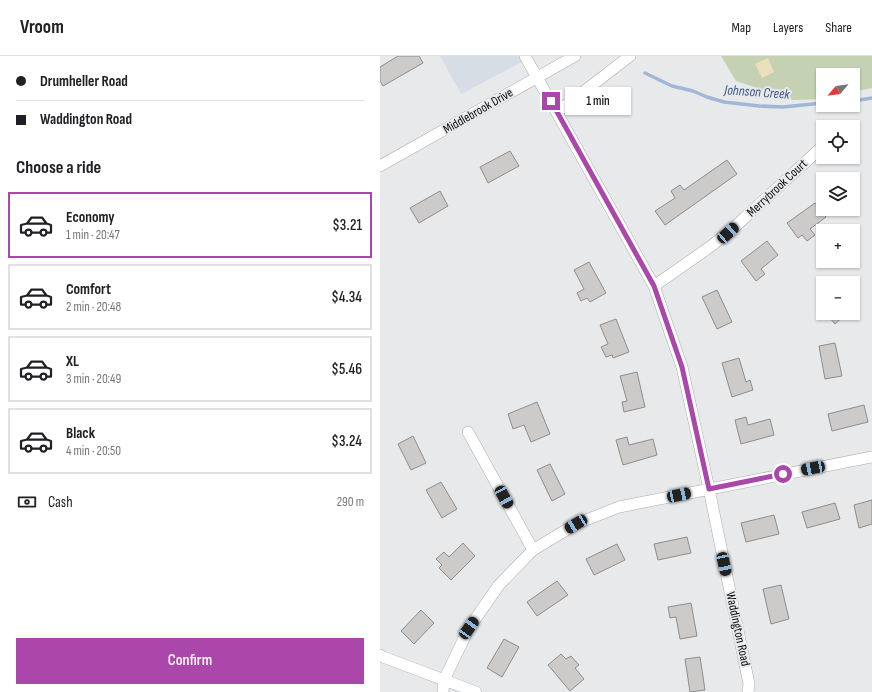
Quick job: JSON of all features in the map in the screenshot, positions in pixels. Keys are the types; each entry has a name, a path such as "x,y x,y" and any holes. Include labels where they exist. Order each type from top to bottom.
{"street":[{"name":"Waddington Road","path":"525,56 654,286 682,367 749,684 748,692"},
{"name":"Middlebrook Drive","path":"380,166 575,56"},
{"path":"557,112 630,56"},
{"name":"Merrybrook Court","path":"654,286 707,250 728,233 816,152"},
{"path":"468,432 534,550"},
{"path":"443,692 444,680 469,628 499,585 534,550 576,524 619,507 872,457"},
{"path":"380,655 476,692"}],"shaded area":[{"path":"440,56 533,56 461,94"}],"green space":[{"path":"721,56 872,56 872,88 860,91 860,68 816,68 816,99 793,100 736,81"}],"sand":[{"path":"768,58 774,72 762,78 755,64"}],"building":[{"path":"398,56 419,56 423,63 383,86 380,81 380,67"},
{"path":"510,151 519,166 488,183 480,167"},
{"path":"727,160 737,174 665,225 655,211 675,198 671,191 680,185 684,190"},
{"path":"440,191 448,206 419,223 410,208"},
{"path":"815,203 816,216 826,217 810,229 815,235 807,241 802,235 798,238 787,223"},
{"path":"767,241 778,255 761,269 765,274 756,281 741,261"},
{"path":"589,262 606,293 590,302 587,298 581,301 577,293 584,289 574,270"},
{"path":"717,290 732,322 717,329 702,297"},
{"path":"616,319 629,352 613,358 612,355 606,357 601,347 608,344 600,325"},
{"path":"832,320 839,320 835,324"},
{"path":"835,343 842,376 825,379 819,346"},
{"path":"739,358 746,382 750,380 753,390 732,397 722,363"},
{"path":"637,372 645,407 624,412 622,402 627,401 620,376"},
{"path":"537,402 550,434 531,442 524,425 513,429 508,414"},
{"path":"864,405 868,422 832,431 828,414"},
{"path":"746,417 748,425 770,419 774,435 741,444 735,420"},
{"path":"413,436 426,463 411,470 398,444"},
{"path":"627,437 629,445 653,439 657,455 623,465 616,440"},
{"path":"550,464 565,494 552,501 537,470"},
{"path":"441,482 457,509 442,518 426,490"},
{"path":"872,500 872,524 859,528 854,505"},
{"path":"835,503 840,519 807,528 802,512"},
{"path":"774,515 779,534 746,542 741,523"},
{"path":"687,537 691,553 658,560 654,544"},
{"path":"463,543 475,556 451,580 439,568 442,565 436,559 444,552 449,557"},
{"path":"617,544 625,560 594,575 586,559"},
{"path":"557,581 568,595 537,616 527,602"},
{"path":"781,585 789,619 771,624 763,589"},
{"path":"691,603 697,636 680,639 676,617 670,618 668,607"},
{"path":"421,610 434,623 414,644 401,631"},
{"path":"504,639 519,647 502,677 487,668"},
{"path":"561,654 566,659 571,656 579,665 575,668 584,679 570,691 548,665"},
{"path":"700,657 705,690 690,692 685,659"}],"waterway":[{"name":"Johnson Creek","path":"645,73 672,86 693,91 724,102 783,107 816,104"},
{"name":"Johnson Creek","path":"860,100 872,98"}],"route":[{"path":"551,101 654,286 682,367 709,489 783,474"}]}
